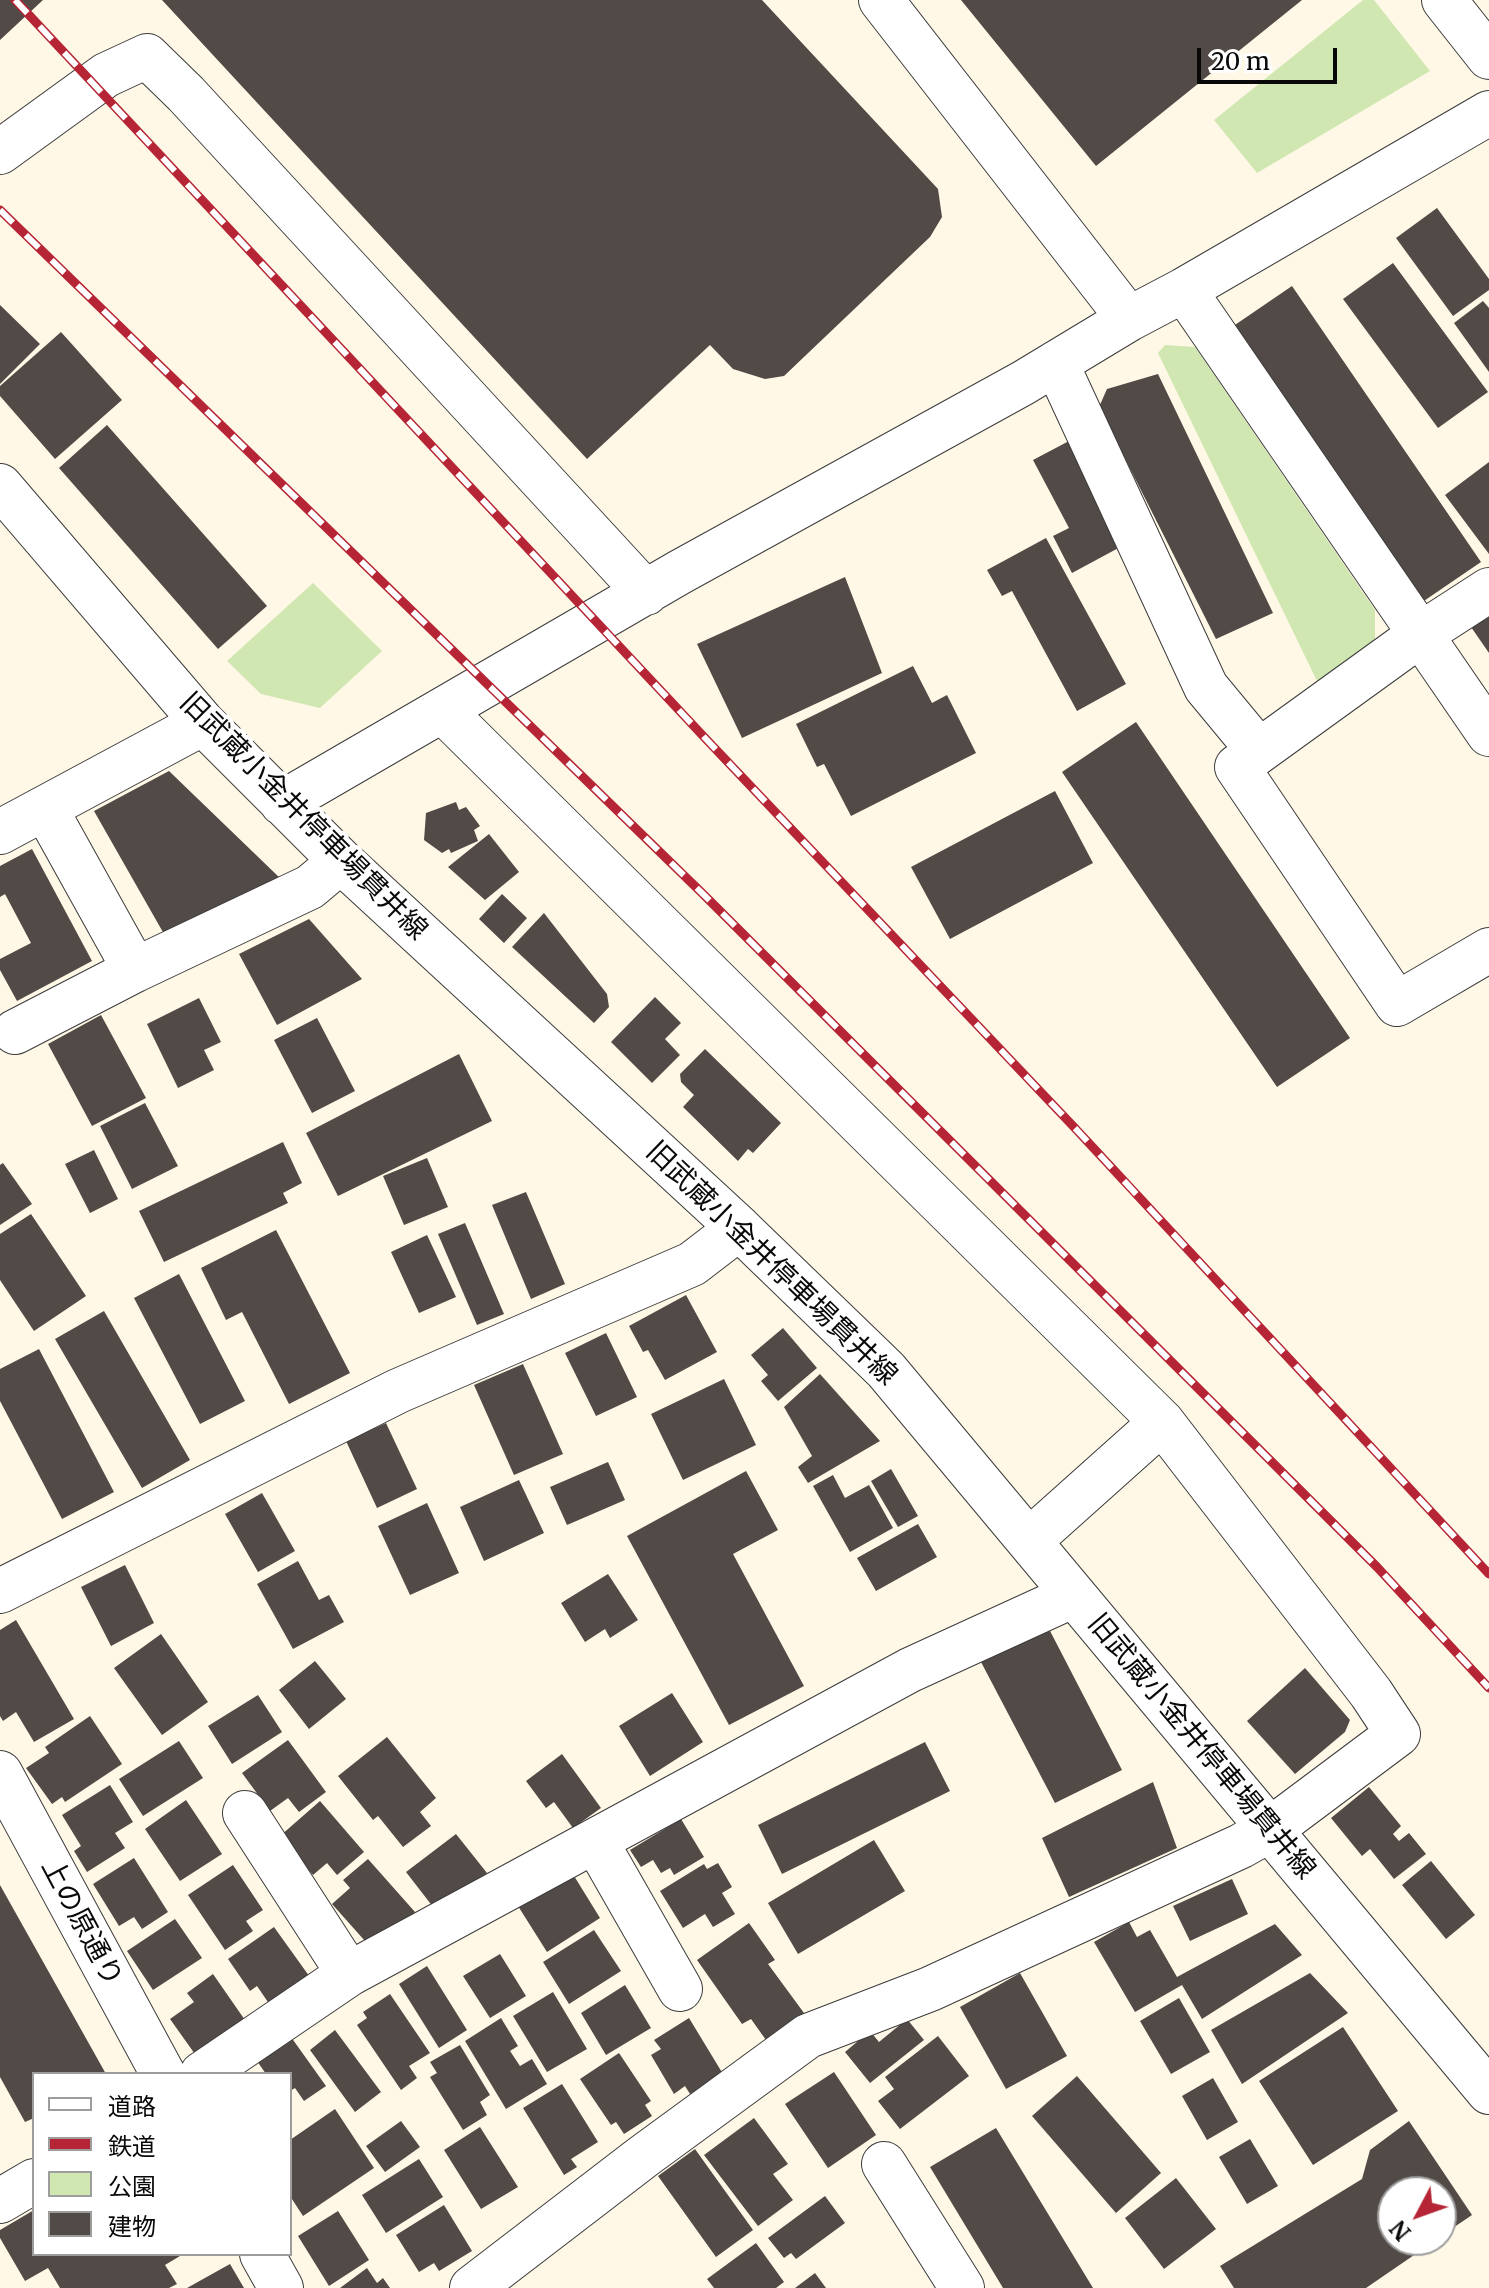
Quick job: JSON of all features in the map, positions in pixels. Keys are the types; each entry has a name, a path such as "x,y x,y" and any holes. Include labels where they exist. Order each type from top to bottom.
{"street":[{"path":"881,0 1129,319"},
{"path":"1444,0 1489,57"},
{"path":"0,152 106,75 147,56 197,106 646,593"},
{"path":"282,803 646,593 1023,383 1489,113"},
{"path":"1184,290 1489,734"},
{"path":"1056,363 1206,687 1259,751"},
{"name":"旧武蔵小金井停車場貫井線","path":"0,486 203,723 282,803 739,1228 886,1370 1489,2092"},
{"path":"1489,590 1421,634 1237,767 1397,1004 1489,950"},
{"path":"442,710 1162,1422 1361,1681 1398,1734 1271,1829 1227,1852 930,1989 808,2036 472,2288"},
{"path":"0,832 203,723"},
{"path":"45,808 135,970"},
{"path":"15,1032 135,970 310,887 341,861"},
{"path":"0,1591 398,1391 692,1264 739,1228"},
{"path":"1029,1541 1162,1422"},
{"path":"205,2072 349,1974 910,1670 1074,1595"},
{"name":"上の原通り","path":"0,1773 162,2072"},
{"path":"245,1813 349,1974"},
{"path":"596,1842 680,1989"},
{"path":"884,2164 962,2288"},
{"path":"0,2201 32,2182"},
{"path":"263,2256 281,2288"}],"green space":[{"path":"1363,0 1374,0 1430,71 1257,173 1214,120"},
{"path":"1165,345 1195,347 1375,610 1375,646 1317,681 1158,353"},
{"path":"313,583 382,651 320,708 261,694 227,661"}],"building":[{"path":"0,0 43,0 0,40"},
{"path":"162,0 762,0 938,189 942,217 930,237 784,376 765,379 733,369 710,345 587,459"},
{"path":"961,0 1302,0 1096,166"},
{"path":"1437,208 1489,279 1489,290 1453,316 1396,238"},
{"path":"1393,263 1488,392 1438,428 1343,299"},
{"path":"1292,286 1481,562 1418,605 1229,329"},
{"path":"1483,301 1489,308 1489,372 1454,323"},
{"path":"0,305 40,344 0,384"},
{"path":"61,332 122,400 55,459 0,396 0,386"},
{"path":"1158,374 1273,613 1216,639 1099,407 1107,389"},
{"path":"107,425 267,606 218,649 59,468"},
{"path":"1069,441 1124,545 1072,573 1053,536 1069,528 1033,460"},
{"path":"1489,462 1489,554 1445,495"},
{"path":"1046,538 1126,684 1077,711 1012,591 1002,596 987,570"},
{"path":"845,577 882,673 742,738 697,644"},
{"path":"1489,615 1489,653 1471,627"},
{"path":"913,666 932,703 947,695 976,753 851,816 824,764 817,767 796,724"},
{"path":"1136,722 1350,1038 1277,1087 1062,772"},
{"path":"169,771 282,880 164,934 94,811"},
{"path":"1055,791 1093,863 950,939 911,867"},
{"path":"456,802 459,810 466,807 480,826 474,830 478,841 451,853 449,849 442,853 424,840 426,813"},
{"path":"489,834 519,872 485,900 448,867"},
{"path":"32,849 92,961 17,1001 0,970 0,959 31,943 5,894 0,897 0,866"},
{"path":"502,894 527,918 504,943 479,919"},
{"path":"544,913 607,994 609,1007 594,1023 512,947"},
{"path":"309,919 362,979 277,1025 239,954"},
{"path":"655,997 681,1023 665,1039 680,1055 652,1083 611,1042"},
{"path":"199,998 221,1042 204,1050 214,1070 178,1088 147,1024"},
{"path":"101,1015 146,1098 92,1126 48,1044"},
{"path":"317,1018 355,1091 312,1113 274,1040"},
{"path":"705,1049 781,1123 753,1153 748,1149 738,1161 683,1107 694,1095 681,1082 680,1074"},
{"path":"459,1054 492,1121 338,1196 306,1133"},
{"path":"145,1103 178,1166 132,1189 100,1126"},
{"path":"283,1142 302,1183 283,1193 288,1203 164,1262 139,1211"},
{"path":"94,1150 118,1199 90,1213 65,1164"},
{"path":"427,1158 448,1207 404,1225 383,1176"},
{"path":"3,1163 32,1204 0,1225 0,1165"},
{"path":"526,1192 565,1284 531,1299 492,1205"},
{"path":"31,1214 86,1296 34,1331 0,1280 0,1234"},
{"path":"465,1223 504,1314 477,1325 438,1234"},
{"path":"276,1230 350,1373 289,1404 242,1312 226,1320 201,1268"},
{"path":"427,1235 456,1297 419,1313 391,1252"},
{"path":"179,1274 245,1401 200,1424 134,1298"},
{"path":"686,1295 717,1352 665,1380 648,1350 643,1352 629,1326"},
{"path":"104,1311 190,1460 142,1488 55,1339"},
{"path":"783,1328 817,1368 778,1401 761,1381 768,1375 751,1355"},
{"path":"606,1333 637,1397 596,1416 565,1353"},
{"path":"39,1349 114,1492 62,1519 0,1401 0,1369"},
{"path":"523,1364 563,1454 514,1475 474,1385"},
{"path":"820,1374 880,1441 808,1483 798,1467 812,1456 784,1407"},
{"path":"724,1379 756,1445 683,1480 651,1414"},
{"path":"386,1423 417,1489 377,1508 346,1441"},
{"path":"608,1462 625,1500 567,1525 550,1487"},
{"path":"891,1469 918,1516 898,1527 871,1481"},
{"path":"746,1471 778,1530 733,1554 804,1686 729,1725 627,1536"},
{"path":"833,1475 845,1498 869,1485 893,1528 850,1552 813,1486"},
{"path":"519,1480 544,1533 484,1561 460,1507"},
{"path":"262,1493 295,1551 258,1572 225,1514"},
{"path":"427,1503 459,1573 410,1595 378,1526"},
{"path":"918,1524 937,1557 876,1591 857,1558"},
{"path":"298,1561 319,1600 329,1595 344,1622 293,1649 257,1584"},
{"path":"125,1565 154,1623 111,1646 81,1587"},
{"path":"608,1574 638,1620 610,1638 605,1629 585,1642 561,1603"},
{"path":"16,1620 74,1719 34,1742 16,1712 3,1721 0,1716 0,1630"},
{"path":"1048,1627 1122,1770 1055,1803 981,1662"},
{"path":"161,1634 208,1702 162,1735 114,1668"},
{"path":"315,1661 346,1699 309,1729 279,1690"},
{"path":"1305,1668 1350,1720 1345,1732 1295,1774 1247,1721"},
{"path":"672,1693 703,1742 650,1776 619,1726"},
{"path":"258,1695 282,1732 232,1764 208,1726"},
{"path":"90,1716 122,1764 65,1802 62,1797 52,1804 26,1768 49,1753 45,1747"},
{"path":"387,1737 436,1798 420,1812 431,1826 403,1847 378,1816 373,1820 338,1776"},
{"path":"288,1740 326,1792 299,1812 288,1798 270,1811 242,1773"},
{"path":"179,1741 203,1778 143,1816 119,1779"},
{"path":"925,1742 950,1791 782,1874 758,1825"},
{"path":"562,1754 601,1808 573,1828 554,1802 546,1808 526,1781"},
{"path":"1153,1782 1177,1848 1069,1897 1042,1838"},
{"path":"110,1785 133,1822 115,1833 125,1848 87,1872 74,1851 81,1846 62,1815"},
{"path":"1369,1787 1401,1826 1393,1834 1399,1841 1409,1833 1426,1854 1394,1879 1370,1849 1362,1856 1331,1818"},
{"path":"186,1800 222,1854 180,1881 145,1829"},
{"path":"320,1801 364,1852 337,1875 327,1863 313,1875 280,1836"},
{"path":"681,1819 704,1857 674,1875 670,1868 661,1873 653,1860 641,1867 630,1850"},
{"path":"456,1834 487,1873 437,1912 406,1872"},
{"path":"874,1840 905,1891 798,1954 768,1903"},
{"path":"134,1858 168,1912 142,1929 134,1917 119,1926 93,1884"},
{"path":"368,1859 415,1912 373,1950 332,1904 350,1888 343,1880"},
{"path":"1431,1861 1475,1915 1446,1939 1402,1885"},
{"path":"718,1863 732,1887 722,1893 735,1914 713,1927 705,1914 683,1928 660,1891 704,1864 707,1869"},
{"path":"233,1865 263,1910 246,1921 253,1931 225,1950 188,1895"},
{"path":"571,1871 600,1918 547,1952 518,1906"},
{"path":"1232,1879 1248,1914 1190,1941 1173,1906"},
{"path":"0,1885 105,2072 32,2072 32,2119 25,2122 0,2077"},
{"path":"175,1919 202,1958 153,1990 127,1951"},
{"path":"1129,1922 1137,1937 1150,1930 1177,1977 1275,1924 1302,1955 1202,2019 1182,1985 1135,2012 1094,1942"},
{"path":"749,1923 775,1960 768,1964 804,2013 766,2040 751,2019 742,2024 697,1960"},
{"path":"274,1927 312,1980 272,2008 257,1986 250,1991 228,1959"},
{"path":"594,1930 621,1971 569,2004 543,1962"},
{"path":"500,1954 526,1996 490,2018 463,1976"},
{"path":"427,1966 467,2030 439,2048 399,1984"},
{"path":"1020,1973 1067,2056 1006,2089 960,2007"},
{"path":"1310,1973 1348,2013 1242,2084 1211,2030"},
{"path":"213,1974 247,2023 197,2057 170,2019 194,2002 187,1993"},
{"path":"625,1985 651,2028 606,2055 581,2013"},
{"path":"553,1992 587,2049 547,2072 513,2016"},
{"path":"390,1994 430,2053 409,2066 417,2078 401,2090 357,2025 367,2018 363,2012"},
{"path":"1179,1998 1210,2052 1171,2074 1140,2021"},
{"path":"501,2018 518,2046 510,2051 520,2066 532,2059 547,2084 506,2109 465,2041"},
{"path":"689,2018 723,2074 690,2094 685,2086 674,2094 651,2055 661,2049 654,2040"},
{"path":"907,2019 924,2040 870,2083 845,2052 870,2031 879,2042"},
{"path":"1343,2027 1398,2111 1313,2165 1259,2081"},
{"path":"335,2030 381,2092 355,2112 310,2050"},
{"path":"938,2036 969,2076 900,2129 878,2101 894,2089 885,2077"},
{"path":"291,2037 326,2086 304,2101 295,2088 292,2090 292,2072 265,2072 257,2061"},
{"path":"460,2045 490,2095 480,2102 487,2115 463,2130 430,2077 437,2073 430,2062"},
{"path":"619,2053 651,2101 645,2105 652,2116 624,2134 616,2122 611,2125 580,2079"},
{"path":"834,2072 876,2135 828,2168 785,2104"},
{"path":"1077,2076 1161,2173 1116,2213 1032,2116"},
{"path":"1213,2078 1238,2122 1207,2140 1182,2096"},
{"path":"562,2084 598,2142 571,2159 577,2167 564,2175 523,2108"},
{"path":"335,2109 374,2168 303,2216 292,2199 292,2139"},
{"path":"754,2118 788,2164 773,2174 793,2200 758,2226 704,2155"},
{"path":"401,2121 420,2147 385,2172 366,2146"},
{"path":"1409,2121 1446,2176 1377,2176 1377,2256 1413,2256 1366,2288 1234,2288 1220,2266 1362,2179 1370,2150"},
{"path":"480,2127 518,2187 481,2209 444,2150"},
{"path":"996,2128 1093,2288 1003,2288 930,2167"},
{"path":"1250,2139 1278,2186 1247,2204 1219,2157"},
{"path":"695,2149 753,2230 716,2257 658,2176"},
{"path":"419,2159 443,2197 386,2233 362,2195"},
{"path":"1176,2178 1216,2229 1164,2269 1125,2218"},
{"path":"1457,2193 1472,2215 1457,2225"},
{"path":"825,2196 845,2223 796,2259 791,2253 784,2258 768,2238"},
{"path":"444,2205 472,2251 439,2271 434,2263 419,2272 396,2235"},
{"path":"32,2211 32,2256 180,2256 165,2265 177,2284 169,2288 60,2288 48,2268 25,2281 0,2238 0,2230"},
{"path":"338,2211 369,2260 329,2286 298,2236"},
{"path":"756,2243 784,2282 776,2288 714,2288 707,2279"},
{"path":"230,2264 244,2288 187,2288"},
{"path":"367,2268 377,2283 383,2278 390,2288 340,2288"},
{"path":"815,2273 826,2288 795,2288"}],"railway":[{"path":"15,0 705,738 1073,1126 1489,1574"},
{"path":"0,210 702,893 1377,1567 1489,1688"}]}
